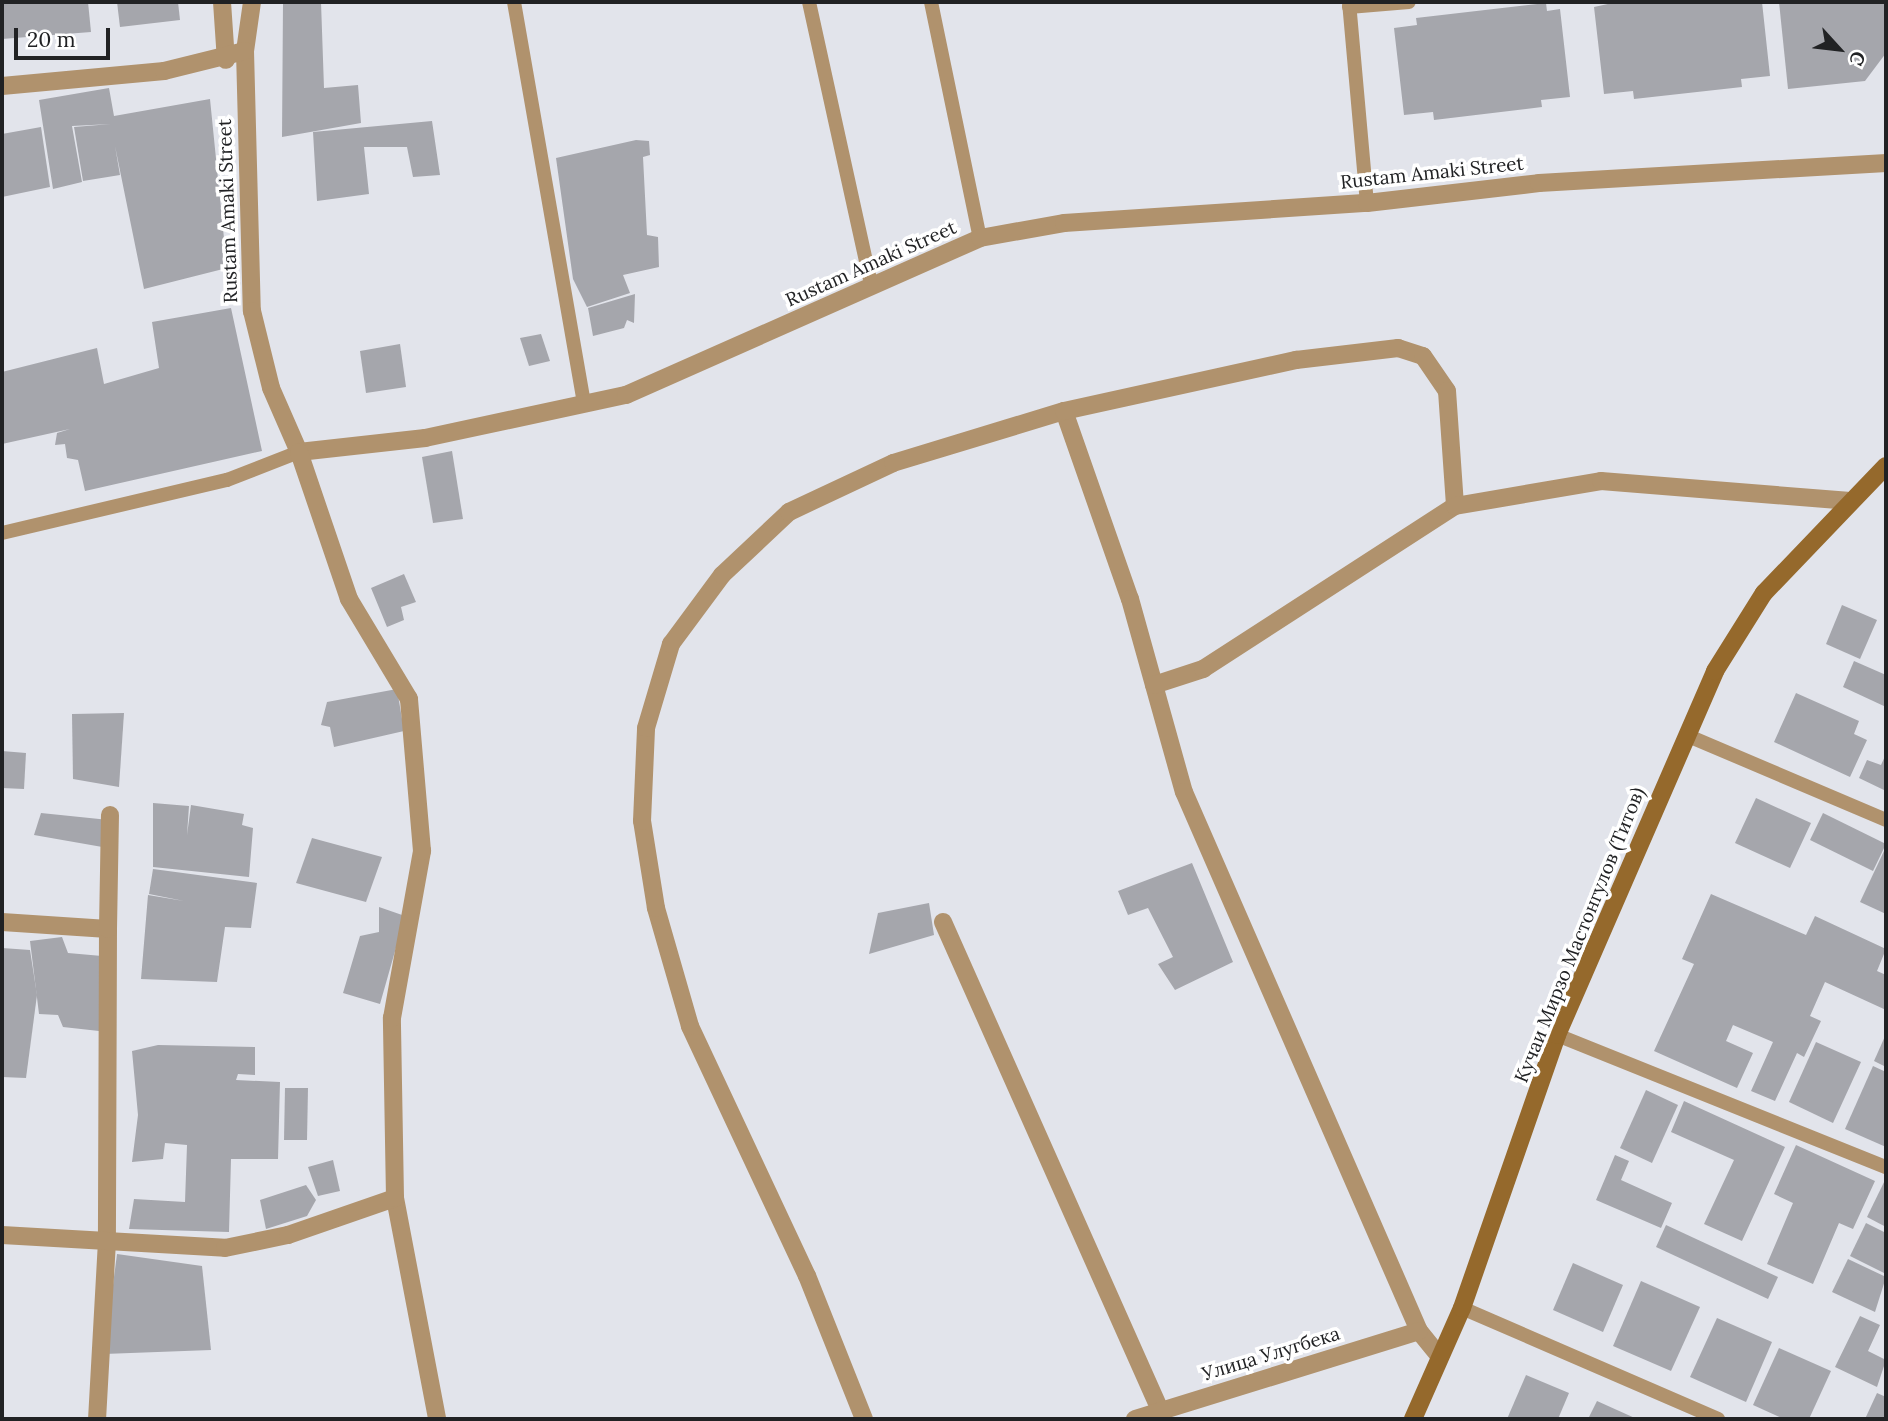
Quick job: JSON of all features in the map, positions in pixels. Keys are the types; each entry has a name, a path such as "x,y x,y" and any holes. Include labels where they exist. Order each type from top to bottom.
{"street":[{"path":"222,2 226,60"},
{"name":"Rustam Amaki Street","path":"252,2 245,51 252,311 271,388 299,452 425,439 626,395 871,283 980,238 1064,223 1367,203 1539,183 1886,163"},
{"path":"2,86 226,60 245,51"},
{"path":"864,1419 807,1276 690,1026 656,908 642,821 646,728 671,644 722,575 789,512 893,463 1064,411 1296,360 1398,348 1423,356 1447,391 1455,506"},
{"path":"1064,411 1154,685 1184,792 1419,1331 1439,1356"},
{"path":"299,452 349,599 409,699 422,851 392,1018 395,1198 437,1419"},
{"name":"Кучаи Мирзо Мастонгулов (Титов)","path":"1413,1419 1462,1308 1557,1035 1715,671 1764,593 1847,501 1886,466"},
{"path":"1154,685 1203,670 1455,506 1601,481 1847,501"},
{"path":"97,1419 107,1241 110,815"},
{"path":"2,922 108,929"},
{"path":"943,922 1160,1410"},
{"path":"2,1235 225,1248 288,1236 395,1198"},
{"name":"Улица Улугбека","path":"1135,1419 1419,1331"}],"lane":[{"path":"514,2 584,404"},
{"path":"809,2 871,283"},
{"path":"931,2 980,238"},
{"path":"1367,203 1349,4 1409,2"},
{"path":"2,533 227,480 299,452"},
{"path":"1686,735 1886,820"},
{"path":"1557,1035 1886,1167"},
{"path":"1462,1308 1718,1419"}],"building":[{"path":"2,2 88,2 91,32 2,39"},
{"path":"117,2 178,2 180,20 120,27"},
{"path":"283,2 321,2 324,88 358,85 361,123 282,137"},
{"path":"1617,2 1762,2 1770,76 1741,79 1742,87 1634,99 1633,91 1604,94 1594,7"},
{"path":"1779,2 1886,2 1886,53 1865,81 1788,89"},
{"path":"1546,3 1547,11 1560,9 1570,97 1541,100 1542,107 1434,120 1433,112 1404,115 1394,28 1417,25 1416,18"},
{"path":"109,88 114,116 210,99 227,268 144,289 115,146 120,175 83,181 74,127 111,124 72,126 82,182 53,189 39,100"},
{"path":"432,121 440,175 413,177 407,147 364,147 369,194 317,201 313,132"},
{"path":"41,127 50,187 2,197 2,134"},
{"path":"636,140 649,141 650,155 643,157 647,235 658,237 659,267 623,275 630,293 587,307 573,279 556,158"},
{"path":"635,294 634,323 627,320 624,328 593,336 588,308"},
{"path":"231,308 262,451 85,491 78,460 67,458 65,444 55,445 57,433 70,429 2,444 2,372 97,348 104,384 159,368 152,322"},
{"path":"541,334 550,361 529,366 520,338"},
{"path":"400,344 406,387 366,393 360,351"},
{"path":"452,451 463,519 433,523 422,457"},
{"path":"404,574 416,602 401,607 404,620 387,627 371,588"},
{"path":"1842,605 1877,620 1860,659 1826,644"},
{"path":"1854,661 1886,675 1886,707 1843,687"},
{"path":"397,689 404,731 334,747 330,727 321,725 327,702"},
{"path":"1796,693 1859,721 1854,734 1867,740 1850,777 1774,742"},
{"path":"124,713 119,787 73,779 72,714"},
{"path":"2,751 26,753 24,789 2,788"},
{"path":"1886,754 1886,791 1859,778 1867,760 1881,765"},
{"path":"1756,798 1811,823 1790,868 1735,843"},
{"path":"153,803 189,806 187,835 191,805 244,814 242,825 253,828 249,877 153,867"},
{"path":"41,813 109,820 108,848 34,835"},
{"path":"1823,813 1886,844 1873,871 1810,840"},
{"path":"312,838 382,857 366,902 296,883"},
{"path":"1884,851 1886,853 1886,914 1860,902"},
{"path":"1192,863 1233,962 1175,990 1158,964 1173,957 1148,908 1128,915 1118,891"},
{"path":"153,869 257,883 251,928 225,927 217,982 141,979 148,895 184,901 149,894"},
{"path":"1711,894 1806,935 1815,916 1886,949 1877,971 1886,975 1886,1010 1825,982 1810,1016 1821,1021 1804,1057 1797,1053 1775,1101 1751,1091 1773,1042 1733,1025 1726,1041 1753,1053 1737,1088 1654,1051 1694,964 1682,959"},
{"path":"929,903 934,935 869,954 878,913"},
{"path":"379,907 405,916 380,1004 343,993 360,936 379,932"},
{"path":"62,937 68,953 102,956 99,1031 63,1027 58,1015 39,1014 30,941"},
{"path":"2,948 30,950 37,995 26,1078 2,1077"},
{"path":"1886,1034 1886,1067 1874,1061"},
{"path":"1816,1042 1861,1062 1833,1123 1789,1102"},
{"path":"158,1045 255,1047 255,1075 238,1074 236,1080 280,1082 278,1159 231,1159 229,1232 129,1229 134,1199 185,1202 187,1145 165,1143 163,1159 132,1162 138,1115 132,1051"},
{"path":"1873,1066 1886,1072 1886,1147 1845,1129"},
{"path":"285,1088 308,1088 307,1140 284,1140"},
{"path":"1646,1090 1678,1105 1652,1163 1620,1148"},
{"path":"1684,1101 1785,1147 1742,1241 1704,1224 1734,1160 1671,1132"},
{"path":"1796,1145 1875,1181 1853,1229 1839,1223 1813,1284 1767,1264 1793,1203 1774,1194"},
{"path":"1615,1155 1629,1161 1621,1180 1672,1203 1661,1228 1596,1200"},
{"path":"333,1160 340,1191 318,1196 308,1167"},
{"path":"1886,1178 1886,1227 1867,1217"},
{"path":"306,1185 316,1200 307,1216 266,1229 260,1200"},
{"path":"1866,1223 1886,1233 1886,1274 1850,1256"},
{"path":"1666,1225 1778,1277 1768,1299 1656,1247"},
{"path":"117,1254 202,1266 211,1350 104,1354"},
{"path":"1848,1259 1886,1277 1875,1312 1832,1292"},
{"path":"1573,1263 1623,1285 1603,1332 1553,1310"},
{"path":"1641,1281 1700,1307 1671,1371 1613,1346"},
{"path":"1860,1316 1880,1325 1868,1351 1886,1360 1877,1387 1835,1367"},
{"path":"1717,1318 1772,1342 1746,1402 1690,1377"},
{"path":"1779,1348 1831,1371 1809,1419 1784,1419 1753,1405"},
{"path":"1526,1375 1569,1393 1558,1419 1507,1419"},
{"path":"1877,1393 1886,1397 1886,1419 1865,1419"},
{"path":"1597,1401 1637,1419 1588,1419"}]}
